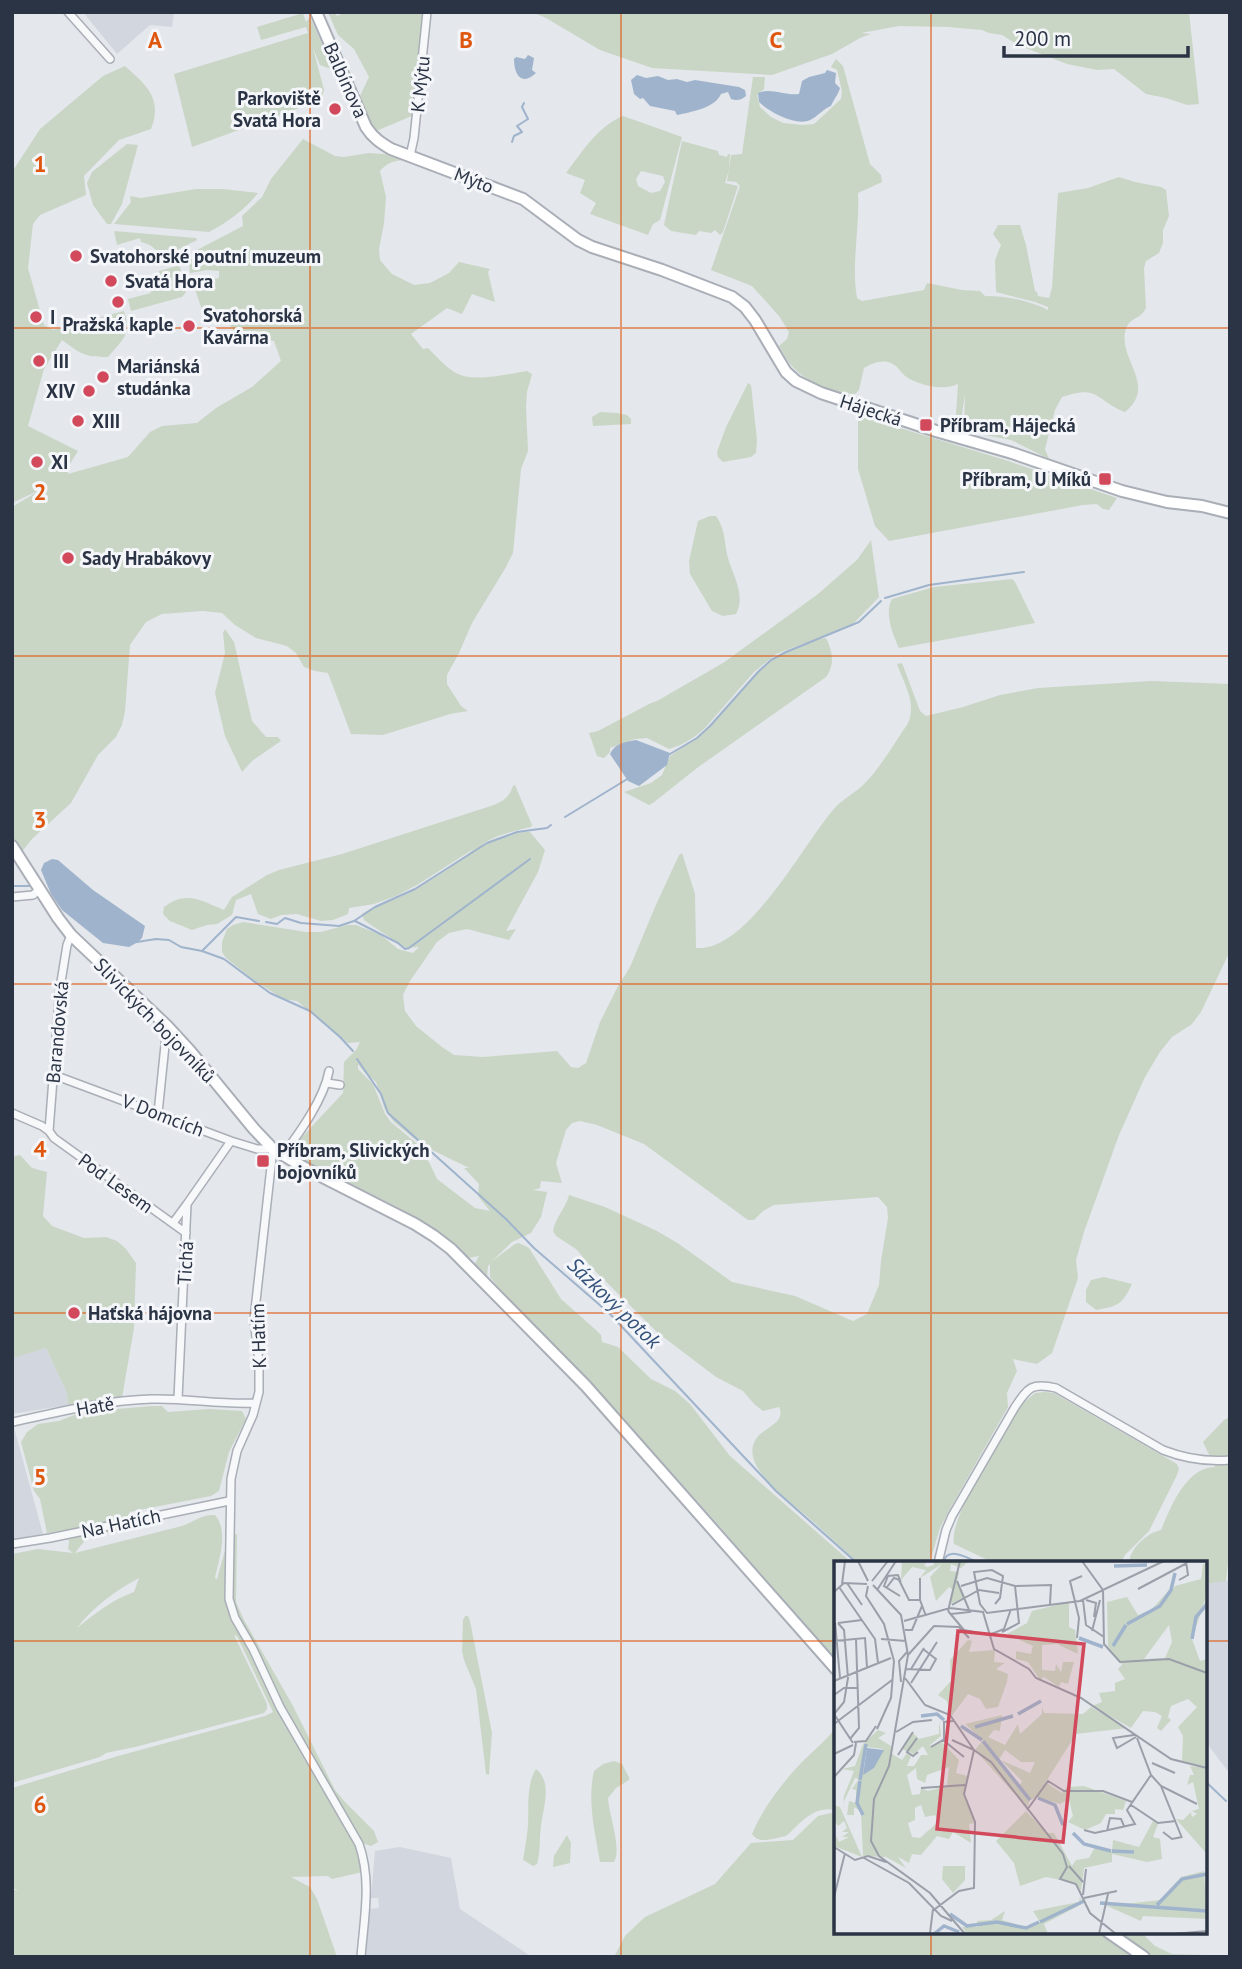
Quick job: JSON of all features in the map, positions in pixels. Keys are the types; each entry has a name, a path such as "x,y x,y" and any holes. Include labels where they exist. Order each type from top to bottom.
{"street":[{"path":"68,12 110,59"},
{"name":"Balbínova","path":"316,12 366,127 381,144"},
{"name":"K Mýtu","path":"410,156 427,12"},
{"name":"Mýto","path":"381,144 523,200 560,227"},
{"name":"Hájecká","path":"560,227 592,247 732,297 745,307 755,320 786,372 796,381 821,393 1122,491 1230,513"},
{"name":"Slivických bojovníků","path":"12,846 71,935 167,1026 254,1129 278,1152 415,1224 451,1249 586,1386 834,1667"},
{"path":"12,897 33,895 40,889"},
{"name":"Barandovská","path":"49,1131 60,988 71,935"},
{"path":"158,1113 167,1026"},
{"path":"278,1152 298,1135 327,1083 329,1070"},
{"name":"V Domcích","path":"54,1075 231,1141 278,1152"},
{"path":"327,1083 340,1085"},
{"name":"Pod Lesem","path":"12,1113 49,1131 54,1138 186,1233"},
{"path":"173,1223 231,1141"},
{"name":"K Hatím","path":"278,1152 254,1319 260,1379 253,1415 233,1465 229,1501 229,1599 234,1618 253,1649 280,1707 355,1835 364,1858 367,1879 361,1957"},
{"name":"Tichá","path":"178,1399 187,1204"},
{"path":"938,1561 952,1516 1015,1407 1033,1386 1041,1384 1056,1388 1163,1450 1199,1461 1230,1460"},
{"path":"178,1399 233,1404 256,1403"},
{"name":"Hatě","path":"13,1422 120,1401 178,1399"},
{"name":"Na Hatích","path":"12,1544 229,1501"},
{"path":"1111,1934 1144,1957"}],"shaded area":[{"path":"83,12 174,12 172,27 150,25 117,54"},
{"path":"46,1348 67,1393 68,1405 12,1414 12,1359"},
{"path":"12,1420 43,1534 12,1540"},
{"path":"1230,1580 1230,1774 1207,1744 1207,1584"},
{"path":"400,1847 451,1858 460,1909 532,1957 365,1957 370,1909 379,1906 378,1898 371,1898 375,1851"}],"green space":[{"path":"328,12 334,12 337,16 346,12 426,12 414,115 374,132 359,98 369,77 354,49 338,35"},
{"path":"532,12 1189,12 1199,104 1187,105 1146,94 1114,69 1097,70 1067,64 1018,45 1002,35 982,30 899,26 861,33 871,34 832,54 772,75 652,68 600,50"},
{"path":"303,13 306,22 310,17 334,70 320,65 313,48 324,90 321,100 192,147 174,74 308,33 306,27 261,40 257,27"},
{"path":"836,59 843,66 870,164 881,175 882,182 858,193 855,285 857,298 862,301 924,290 927,283 980,291 985,296 1017,299 1048,310 1048,307 1035,302 996,292 995,260 1001,245 993,234 998,225 1020,225 1035,291 1038,296 1049,298 1052,288 1058,193 1088,188 1119,177 1166,190 1169,216 1163,230 1163,243 1159,253 1146,261 1144,268 1146,308 1131,321 1125,333 1127,353 1138,383 1138,393 1125,412 1090,393 1074,393 1062,397 1055,410 1045,449 1049,459 1011,440 964,431 965,395 959,431 955,429 958,384 946,387 926,385 908,378 896,366 884,362 864,368 859,390 855,394 820,386 804,377 788,360 779,346 787,339 789,332 779,316 752,286 711,270 740,186 736,182 727,181 729,170 725,183 738,186 720,235 715,230 711,233 699,231 696,235 671,231 664,225 682,141 718,151 719,155 727,157 730,154 729,169 731,155 742,154 753,77 765,77 764,89 757,95 760,107 771,117 783,123 814,124 841,99 837,70 831,67"},
{"path":"125,66 146,86 154,100 151,129 119,140 84,176 86,195 40,215 33,224 28,268 44,325 53,330 124,311 127,326 122,341 108,357 83,354 62,340 44,369 28,426 78,451 68,467 68,474 128,457 150,432 162,426 197,423 216,408 252,387 281,361 274,341 237,335 226,320 206,322 193,283 219,278 219,271 190,273 190,264 195,251 243,226 242,216 262,197 271,179 303,139 335,156 369,153 403,160 390,163 380,171 386,197 380,260 392,274 414,285 430,283 449,273 459,262 490,269 488,272 495,302 472,294 462,314 447,308 411,334 423,349 428,348 442,363 458,374 492,377 527,371 532,374 526,407 528,451 521,469 513,553 472,623 447,675 447,684 461,706 468,711 383,735 351,734 328,673 304,667 296,653 287,646 256,638 222,613 203,611 162,614 146,622 130,645 125,711 116,737 98,755 71,803 32,839 20,854 12,845 12,507 42,489 12,503 12,172 40,129 103,76"},
{"path":"623,116 682,137 660,220 653,224 648,235 590,214 596,203 580,193 585,180 566,173 591,140 614,120","holes":["641,171 663,176 665,182 660,191 651,193 638,186 636,179"]},
{"path":"127,144 138,145 122,204 111,224 107,224 93,205 87,183 92,172"},
{"path":"196,189 258,193 236,215 209,232 114,224 131,202 130,196 141,198"},
{"path":"114,231 197,240 159,256 154,248 141,242 140,238 117,245"},
{"path":"180,267 186,292 182,297 131,311 128,299 151,293 150,287 158,281 159,271"},
{"path":"748,383 751,385 756,453 751,457 723,462 717,452"},
{"path":"600,412 627,415 631,424 593,426 592,417"},
{"path":"864,417 1117,498 1109,510 1097,504 1083,505 889,541 875,526 858,469 858,420"},
{"path":"716,516 724,534 727,554 739,591 736,614 723,616 712,611 690,574 689,561 698,521"},
{"path":"871,540 879,597 852,625 776,654 754,672 705,728 684,743 669,749 647,738 635,739 610,748 604,758 597,756 589,733 657,701 723,663 818,594 857,560"},
{"path":"1012,579 1035,623 899,648 889,617 892,599 934,587"},
{"path":"225,629 234,642 252,721 266,737 278,737 281,741 252,761 242,772 225,736 215,693 225,653"},
{"path":"826,638 832,658 826,677 697,768 653,803 649,805 624,792 651,783 662,775 670,756 703,733 772,659 812,640"},
{"path":"902,663 920,711 926,716 1000,695 1038,688 1151,681 1230,684 1230,951 1201,1012 1192,1024 1172,1037 1145,1077 1119,1135 1084,1232 1076,1260 1078,1278 1052,1353 1037,1364 1013,1359 1017,1371 1007,1393 1008,1407 940,1528 931,1558 927,1561 856,1561 780,1494 754,1461 752,1450 756,1439 780,1417 779,1407 763,1411 743,1391 716,1377 658,1333 576,1249 553,1231 569,1195 605,1207 657,1231 732,1282 795,1296 853,1321 867,1314 879,1285 888,1218 887,1207 878,1197 774,1205 754,1220 748,1220 644,1144 580,1121 572,1123 566,1130 556,1163 562,1183 541,1181 540,1188 533,1190 547,1192 541,1217 531,1233 512,1242 492,1261 515,1244 529,1248 561,1299 601,1335 602,1342 618,1347 651,1379 675,1391 690,1404 730,1456 850,1561 834,1561 834,1657 809,1632 721,1528 592,1384 507,1298 490,1277 490,1264 487,1278 473,1267 479,1256 468,1258 444,1236 422,1221 288,1152 343,1093 344,1062 360,1042 348,1043 297,1001 283,999 226,958 222,952 222,942 227,929 243,922 306,932 356,925 381,935 398,949 413,953 419,947 406,948 364,920 362,914 421,886 475,848 396,896 374,904 349,908 348,914 333,920 321,921 297,914 271,919 258,914 251,894 236,900 232,915 217,924 192,930 170,921 163,914 164,907 187,898 224,910 232,897 267,875 494,805 506,798 515,785 531,827 498,836 481,845 511,834 530,832 545,850 538,872 506,931 516,929 509,940 467,929 449,933 437,942 410,981 403,995 405,1011 416,1026 454,1055 483,1057 557,1051 571,1067 578,1068 586,1063 600,1022 630,967 679,855 682,853 695,894 696,948 715,945 735,933 754,915 833,810 862,786 882,762 910,717 911,702 897,664","holes":["358,1064 376,1082 385,1110 394,1122 422,1145 469,1168 464,1168 479,1184 478,1196 490,1211 475,1208 437,1179 416,1143 385,1114 373,1084 358,1069"]},
{"path":"20,1155 32,1168 47,1172 43,1216 52,1226 84,1238 106,1237 117,1241 136,1263 134,1328 122,1398 68,1405 67,1393 46,1348 12,1358 12,1157"},
{"path":"1104,1277 1132,1284 1119,1303 1096,1310 1086,1302 1086,1290 1091,1280"},
{"path":"1035,1393 1054,1393 1177,1464 1179,1469 1176,1477 1149,1531 1122,1561 990,1561 954,1544 960,1514 969,1494 1023,1403"},
{"path":"162,1406 168,1412 209,1409 242,1411 246,1419 229,1452 219,1491 211,1496 129,1512 145,1526 126,1532 96,1533 86,1539 75,1553 215,1515 222,1537 215,1578 217,1579 229,1536 237,1534 236,1602 244,1620 293,1706 335,1790 374,1831 378,1842 371,1846 359,1842 367,1871 332,1879 328,1876 291,1877 310,1887 317,1899 337,1957 12,1957 12,1889 18,1891 12,1887 12,1788 273,1712 237,1636 234,1635 267,1704 264,1713 106,1753 12,1783 12,1554 38,1549 73,1553 68,1549 66,1530 47,1533 40,1499 34,1491 21,1442 27,1432 38,1424 59,1421 82,1412","holes":["139,1578 134,1592 110,1603 77,1628 105,1600"]},
{"path":"1230,1419 1230,1544 1226,1581 1207,1584 1207,1561 1129,1561 1140,1542 1161,1530 1187,1481 1204,1469 1215,1467 1203,1442 1224,1420"},
{"path":"465,1616 468,1616 470,1621 492,1733 489,1775 486,1774 476,1689 462,1651"},
{"path":"834,1729 834,1810 814,1813 786,1836 768,1840 755,1837 752,1834 774,1796"},
{"path":"614,1761 622,1764 629,1780 616,1788 608,1798 617,1849 614,1862 600,1862 593,1816 592,1782 594,1771 603,1764"},
{"path":"536,1769 544,1781 546,1796 538,1859 533,1866 523,1860 529,1789"},
{"path":"834,1812 834,1934 1143,1934 1155,1946 1172,1954 1212,1957 614,1957 625,1936 645,1917 715,1884 751,1843 793,1840 818,1816"},
{"path":"567,1835 571,1843 570,1863 553,1867 554,1856"}],"water":[{"path":"528,55 534,58 532,70 536,73 522,79 515,69 514,59 525,59"},
{"path":"827,70 836,73 835,83 840,88 831,106 812,119 799,122 792,120 776,114 759,102 758,93 763,91 799,94 802,81"},
{"path":"637,75 739,87 745,90 746,96 733,100 728,92 721,94 708,106 677,115 675,111 650,106 643,98 640,99 634,94 631,80"},
{"path":"636,740 670,753 667,765 639,786 628,781 610,754 618,745"},
{"path":"52,859 58,860 93,890 145,926 142,938 129,947 103,943 62,910 51,894 41,870 44,863"}],"waterway":[{"path":"512,142 514,136 522,132 517,126 528,119 522,107 524,103"},
{"path":"885,598 929,585 1024,572"},
{"path":"670,754 697,738 710,726 771,660 859,622 881,601"},
{"path":"565,817 629,778"},
{"path":"266,922 277,924 285,918 301,923 339,926 354,921 375,907 415,889 487,843 517,832 547,828 551,825"},
{"path":"355,921 405,949 409,948 530,859"},
{"name":"Sázkový potok","path":"12,886 30,886"},
{"path":"202,951 236,917 259,921"},
{"name":"Sázkový potok","path":"137,942 169,940 181,947 224,959 270,993 310,1011 353,1051"},
{"name":"Sázkový potok","path":"357,1059 381,1094 388,1113 506,1219 534,1248 609,1313 776,1491 855,1561"},
{"name":"Sázkový potok","path":"944,1561 953,1554 975,1561"},
{"name":"Sázkový potok","path":"1207,1783 1226,1801"}],"place":[{"name":"Parkoviště Svatá Hora","path":"335,109"},
{"name":"Svatohorské poutní muzeum","path":"76,256"},
{"name":"Svatá Hora","path":"111,281"},
{"name":"Pražská kaple","path":"118,302"},
{"name":"I","path":"36,317"},
{"name":"Svatohorská Kavárna","path":"189,326"},
{"name":"III","path":"39,361"},
{"name":"Mariánská studánka","path":"103,377"},
{"name":"XIV","path":"89,391"},
{"name":"XIII","path":"78,421"},
{"name":"Příbram, Hájecká","path":"926,425"},
{"name":"XI","path":"37,462"},
{"name":"Příbram, U Míků","path":"1105,479"},
{"name":"Sady Hrabákovy","path":"68,558"},
{"name":"Příbram, Slivických bojovníků","path":"263,1161"},
{"name":"Haťská hájovna","path":"74,1313"}]}
